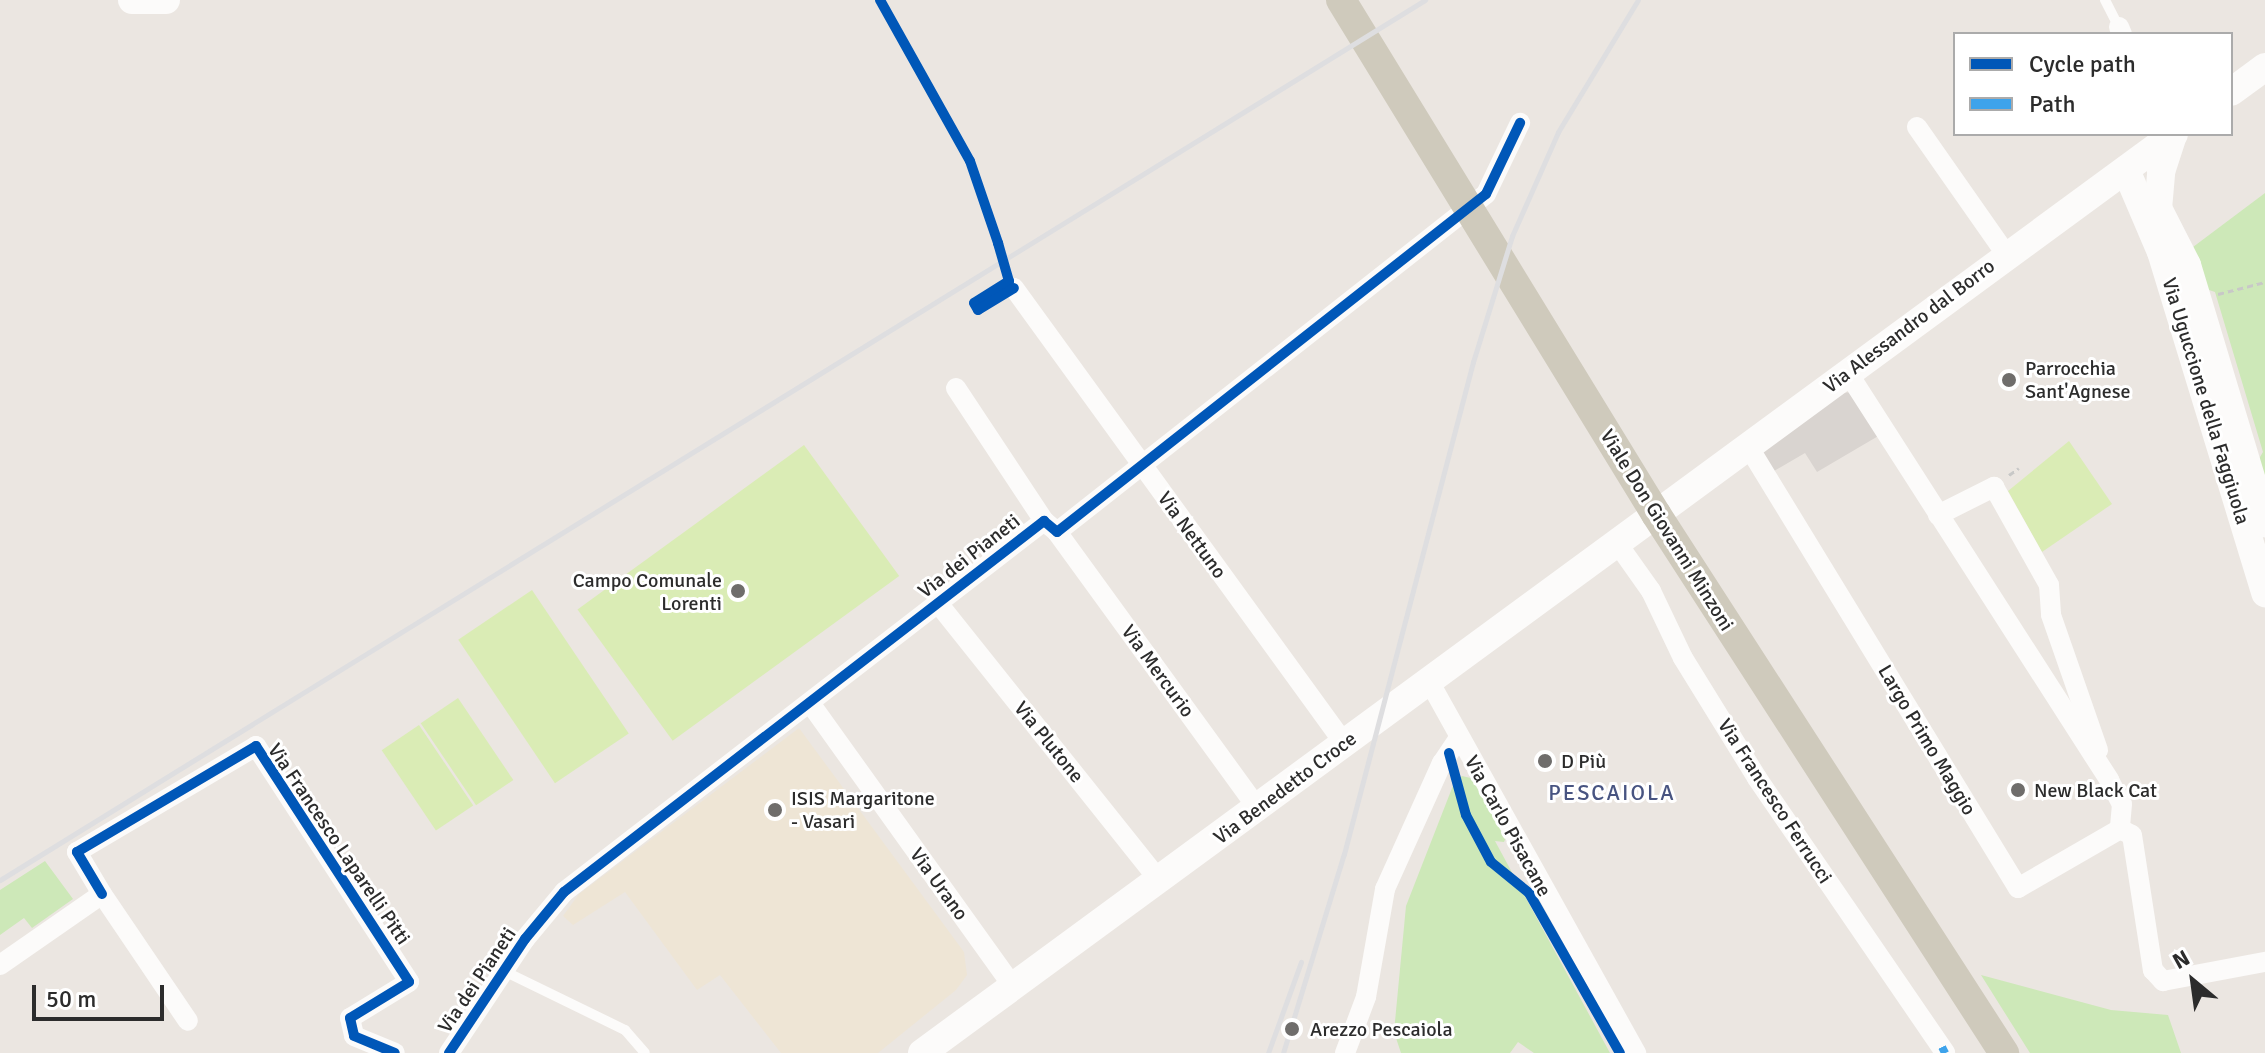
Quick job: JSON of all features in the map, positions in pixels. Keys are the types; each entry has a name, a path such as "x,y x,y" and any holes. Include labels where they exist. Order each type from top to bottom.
{"main road":[{"path":"132,0 166,0"},
{"name":"Viale Don Giovanni Minzoni","path":"1341,0 1455,193 1725,623 2004,1053"},
{"path":"2233,91 2265,67"},
{"name":"Via Alessandro dal Borro","path":"1646,520 2170,136"},
{"name":"Via Uguccione della Faggiuola","path":"2172,136 2151,210 2265,593"},
{"name":"Via Uguccione della Faggiuola","path":"2126,170 2151,210 2180,246 2265,523"},
{"path":"2098,190 2151,210"},
{"name":"Via Benedetto Croce","path":"922,1053 1259,810 1344,743 1646,520"}],"street":[{"name":"Via dei Pianeti","path":"449,1053 504,971 564,892 937,602 1141,466 1486,194 1520,123"},
{"path":"1917,127 2006,254"},
{"name":"Via Nettuno","path":"1014,288 1344,743"},
{"path":"1848,373 2122,804 2120,829 2132,835 2153,970 2163,981 2265,962"},
{"name":"Via Mercurio","path":"956,388 1050,527 1259,810"},
{"name":"Largo Primo Maggio","path":"1748,446 2020,891 2120,829"},
{"path":"1938,515 1994,487 2049,585 2051,615 2109,780"},
{"name":"Via Francesco Ferrucci","path":"1617,543 1651,591 1683,658 1757,778 1943,1050"},
{"name":"Via Plutone","path":"937,602 1160,881"},
{"name":"Via Carlo Pisacane","path":"1429,681 1636,1053"},
{"name":"Via Urano","path":"810,703 1013,987"},
{"path":"1345,1053 1366,997 1385,889 1442,763 1459,738"},
{"name":"Via Francesco Laparelli Pitti","path":"102,894 77,852 256,746 409,982 350,1018 354,1036 395,1053"},
{"path":"0,965 102,894 188,1021"}],"lane":[{"path":"2105,0 2120,30"},
{"path":"504,971 625,1030 645,1053"}],"path":[{"path":"2198,299 2265,282"}],"shaded area":[{"path":"1853,392 1880,435 1817,472 1805,453 1774,471 1762,452 1841,393"},
{"name":"ISIS Margaritone - Vasari","path":"799,728 964,952 967,975 956,990 878,1053 781,1053 720,975 697,990 625,892 573,925 563,916 579,894"}],"green space":[{"path":"2265,193 2265,489 2257,462 2263,452 2215,292 2206,289 2193,247"},
{"path":"2069,441 2112,504 2042,552 2008,491"},
{"name":"Campo Comunale Lorenti","path":"804,445 899,576 673,741 577,610"},
{"path":"532,590 629,733 555,783 458,640"},
{"path":"458,698 513,780 476,805 421,723"},
{"path":"419,725 473,805 436,831 382,750"},
{"path":"1462,776 1475,779 1507,835 1504,842 1495,841 1610,1053 1534,1053 1518,1042 1510,1053 1401,1053 1394,1032 1406,906 1454,783"},
{"path":"45,861 73,899 32,928 24,918 0,935 0,890"},
{"path":"1981,975 2111,1010 2168,1015 2181,1053 2030,1053"}],"railway":[{"path":"0,880 1425,0"},
{"path":"1283,1053 1344,854 1473,362 1512,236 1558,132 1638,0"},
{"path":"1268,1053 1301,962"}],"marked path":[{"path":"1942,1047 1945,1053"}],"cycle path":[{"path":"880,0 970,161 998,243 1009,281 974,303 978,310 1014,288"},
{"path":"449,1053 525,939 564,892 1044,521 1057,532 1486,194 1520,123"},
{"path":"102,894 77,852 256,746 409,982 350,1018 354,1036 395,1053"},
{"path":"1449,753 1466,815 1491,862 1529,893 1620,1053"}],"place":[{"name":"Parrocchia Sant'Agnese","path":"2009,380"},
{"name":"Campo Comunale Lorenti","path":"738,591"},
{"name":"D Più","path":"1545,761"},
{"name":"New Black Cat","path":"2018,790"},
{"name":"ISIS Margaritone - Vasari","path":"775,810"},
{"name":"Arezzo Pescaiola","path":"1292,1029"}],"district":[{"name":"PESCAIOLA","path":"1612,793"}]}
